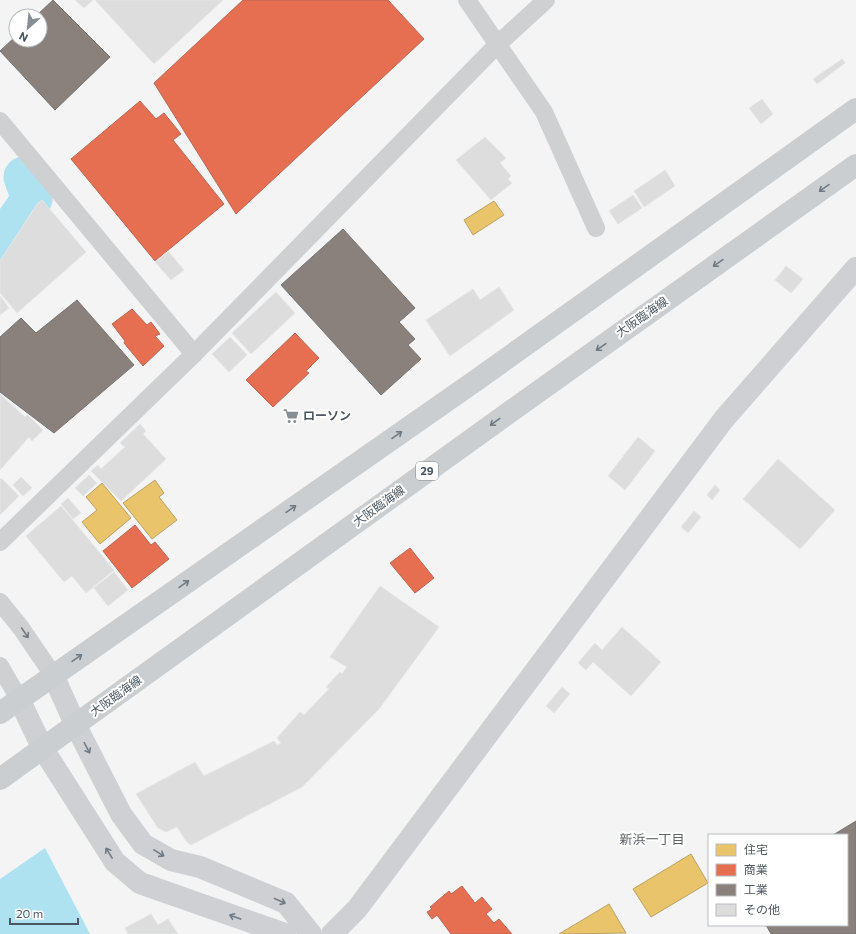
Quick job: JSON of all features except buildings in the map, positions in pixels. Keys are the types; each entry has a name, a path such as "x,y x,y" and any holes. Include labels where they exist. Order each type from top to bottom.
{"main road":[{"path":"0,713 478,379 856,109"},
{"name":"大阪臨海線","path":"0,779 76,726 500,418 856,165"}],"street":[{"path":"467,0 544,112 596,228"},
{"path":"0,542 194,354 497,45 546,0"},
{"path":"0,122 194,354"},
{"path":"332,934 357,909 724,420 856,268"},
{"path":"0,602 21,628 53,675 76,726 121,814 143,844 171,860 200,868 286,903 311,934"},
{"path":"0,666 19,699 43,749 115,862 140,883 285,934"}],"water":[{"path":"45,848 90,934 0,934 0,879"}],"waterway":[{"path":"0,245 32,199 24,177"}],"place":[{"name":"ローソン","path":"291,416"}],"district":[{"name":"新浜一丁目","path":"652,839"}]}
